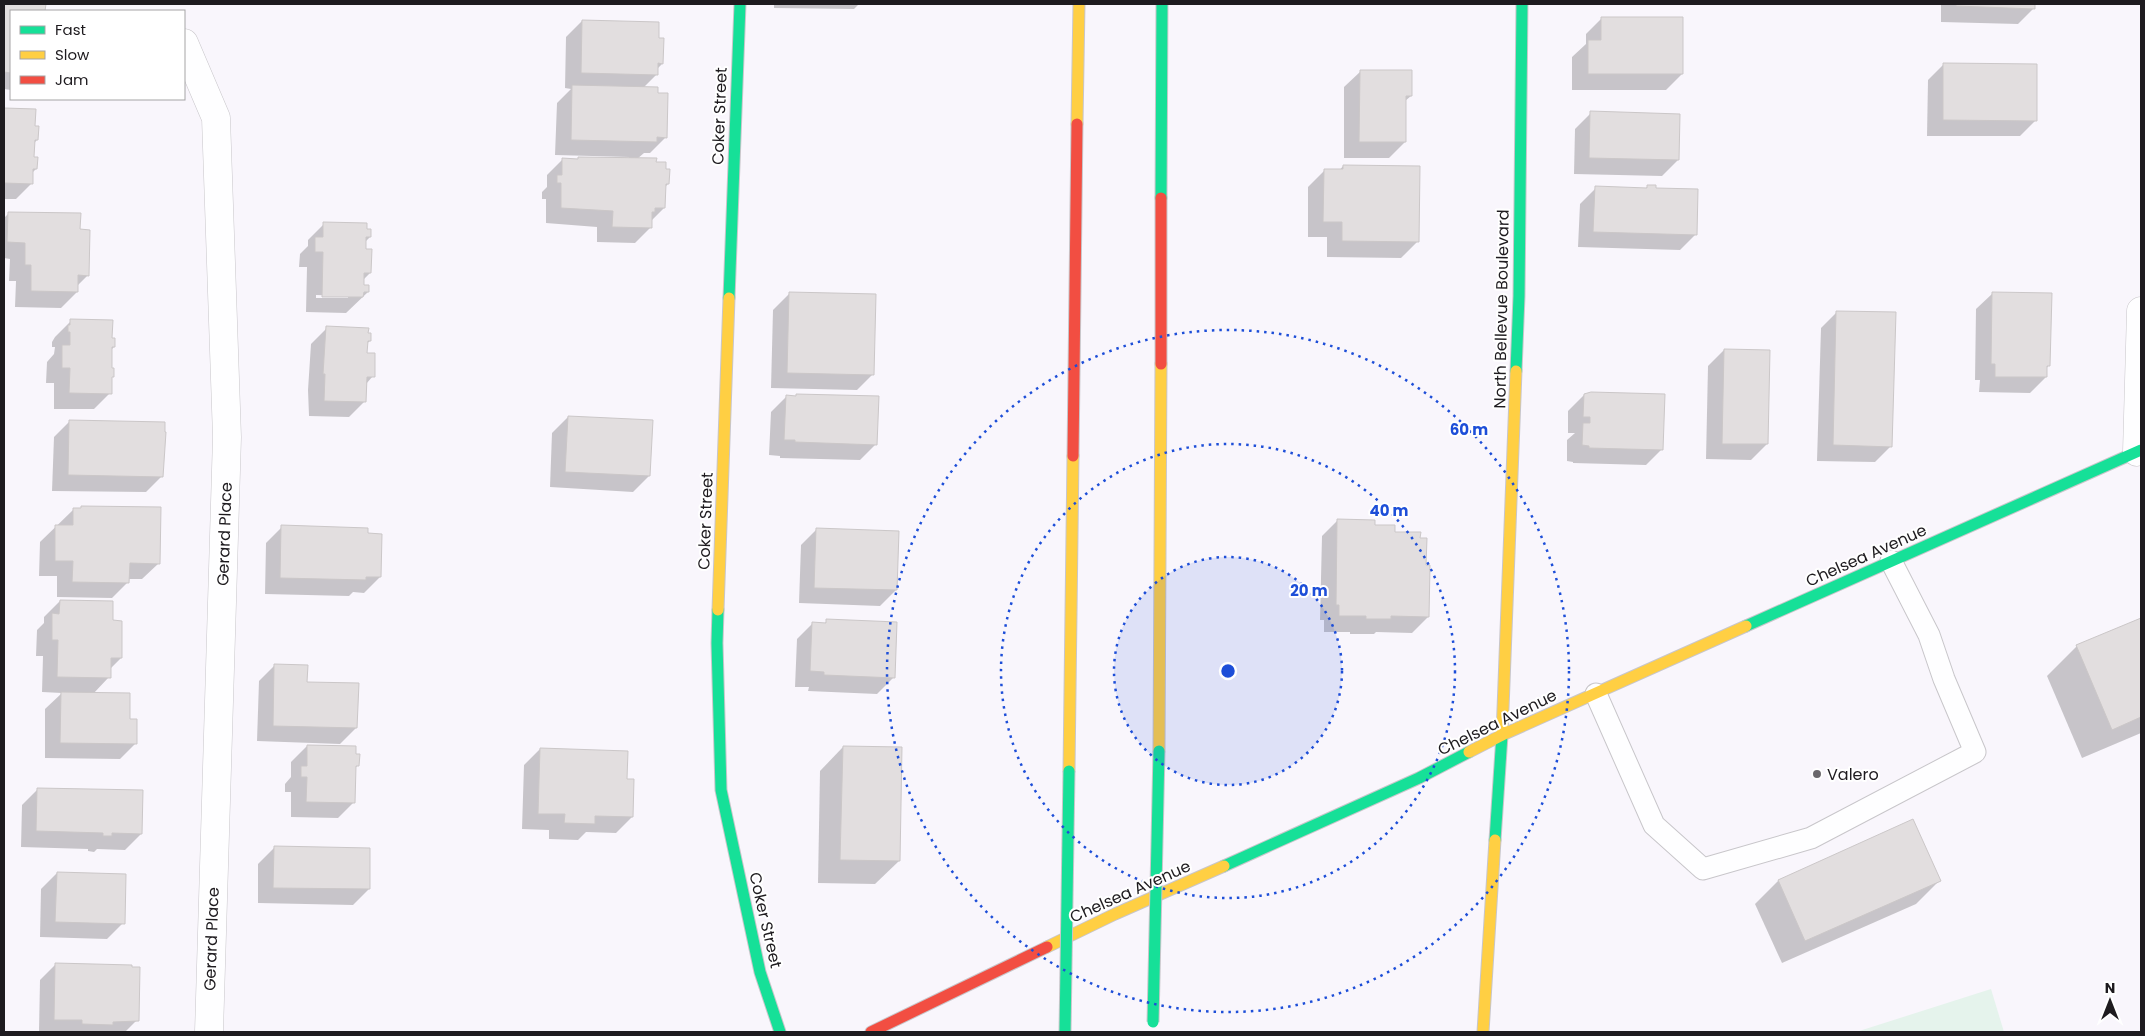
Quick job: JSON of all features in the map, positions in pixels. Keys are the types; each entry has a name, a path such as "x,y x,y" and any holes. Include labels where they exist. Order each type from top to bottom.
{"main road":[{"name":"Coker Street","path":"740,4 717,643 721,790 760,972 780,1032"},
{"path":"1065,1032 1078,4"},
{"path":"1153,1027 1159,751 1162,4"},
{"name":"North Bellevue Boulevard","path":"1483,1032 1502,735 1519,306 1522,4"},
{"name":"Chelsea Avenue","path":"871,1032 1115,914 1282,841 1419,778 1502,735 2139,451"}],"street":[{"name":"Gerard Place","path":"185,45 216,118 227,437 209,1032"},
{"path":"2139,451 2141,311"}],"lane":[{"path":"1596,694 1654,825 1703,869 1811,838 1975,752 1944,679 1929,635 1890,561"}],"shaded area":[{"path":"1991,989 2004,1032 1856,1032"}],"building":[{"path":"4,4 46,4 45,10 10,10 10,73 4,72"},
{"path":"1956,4 2035,4 2035,9 1956,6"},
{"path":"1601,17 1683,17 1683,74 1588,74 1588,40 1601,40"},
{"path":"582,20 659,22 659,38 664,38 663,64 658,63 658,75 581,73"},
{"path":"1943,63 2037,64 2037,121 1943,120"},
{"path":"1360,70 1412,70 1412,96 1406,96 1406,142 1359,142"},
{"path":"572,85 658,87 658,93 668,93 667,138 657,137 657,142 571,140"},
{"path":"4,108 36,109 35,126 39,126 38,140 35,140 34,157 38,157 37,169 33,169 33,184 4,183"},
{"path":"1590,111 1680,114 1679,160 1589,158"},
{"path":"578,157 657,158 656,162 666,162 666,169 670,169 669,184 666,184 665,208 655,208 655,212 652,212 652,228 612,227 613,211 561,208 561,183 557,183 557,175 562,175 562,158 578,159"},
{"path":"1343,165 1420,166 1419,242 1342,241 1342,222 1323,222 1324,169 1343,169"},
{"path":"1647,185 1656,185 1656,188 1698,189 1697,235 1593,232 1595,186 1647,188"},
{"path":"8,212 81,213 80,229 90,230 89,276 78,275 78,292 31,291 31,265 25,265 25,243 7,242"},
{"path":"323,222 367,223 367,229 371,229 371,237 366,237 366,249 372,249 371,273 364,273 364,285 369,285 369,292 364,292 363,297 322,297 323,252 315,252 315,237 323,237"},
{"path":"789,292 876,294 874,375 787,373"},
{"path":"1992,292 2052,293 2050,366 2047,366 2047,377 1995,377 1995,364 1991,364"},
{"path":"1836,311 1896,312 1892,447 1833,445"},
{"path":"70,319 113,320 112,338 115,338 115,347 112,347 114,377 112,377 112,394 69,393 70,368 62,368 62,345 70,345 68,325 70,325"},
{"path":"326,326 369,328 368,333 371,333 371,341 368,341 367,353 375,353 375,377 367,377 366,402 324,401 325,374 323,374"},
{"path":"1724,349 1770,350 1768,444 1722,444"},
{"path":"1591,392 1665,394 1663,450 1589,448 1589,446 1582,445 1583,423 1590,423 1590,417 1583,417 1584,394"},
{"path":"796,394 879,396 877,445 784,440 786,395 796,396"},
{"path":"568,416 653,420 650,476 565,472"},
{"path":"69,420 165,422 163,477 68,475"},
{"path":"81,506 161,507 160,564 130,563 129,583 72,582 73,561 55,561 55,525 73,525 73,508 81,508"},
{"path":"1337,519 1375,520 1375,525 1395,525 1395,532 1421,532 1420,538 1427,538 1426,565 1430,565 1429,617 1391,616 1391,619 1366,619 1366,616 1339,616 1339,605 1336,605"},
{"path":"281,525 368,528 368,533 382,534 381,577 366,577 366,580 280,578"},
{"path":"816,528 899,531 897,590 814,588"},
{"path":"60,600 113,601 113,620 122,621 122,658 111,658 111,678 57,677 58,640 52,640 52,613 59,614"},
{"path":"2141,618 2141,717 2112,730 2076,645"},
{"path":"826,619 897,622 895,678 824,675 824,672 810,671 812,622 826,623"},
{"path":"274,664 308,665 307,682 359,683 357,728 273,726"},
{"path":"61,692 130,693 130,719 137,719 137,744 60,743"},
{"path":"307,745 356,746 356,754 360,754 359,766 356,766 355,803 306,802 307,777 301,777 301,766 307,766"},
{"path":"843,746 902,747 900,861 840,860"},
{"path":"540,748 628,751 627,779 634,779 633,817 595,816 595,824 564,823 565,814 538,814"},
{"path":"37,788 143,790 142,834 112,833 112,836 103,836 103,833 36,831"},
{"path":"1913,819 1941,881 1805,941 1778,880"},
{"path":"274,846 370,848 370,889 273,888"},
{"path":"57,872 126,874 125,924 55,922"},
{"path":"55,963 132,965 132,967 140,967 139,1021 113,1022 113,1025 82,1024 82,1020 54,1020"}],"traffic: fast":[{"path":"729,298 740,4"},
{"path":"1161,198 1162,4"},
{"path":"1516,371 1519,296 1522,4"},
{"path":"1746,626 2141,450"},
{"path":"718,610 717,643 721,790 760,972 780,1032"},
{"path":"1495,840 1502,735"},
{"path":"1153,1022 1159,751"},
{"path":"1224,866 1419,778 1469,752"},
{"path":"1065,1032 1069,771"}],"traffic: slow":[{"path":"1077,124 1079,4"},
{"path":"718,610 729,298"},
{"path":"1159,751 1161,364"},
{"path":"1502,735 1516,371"},
{"path":"1069,771 1073,456"},
{"path":"1469,752 1502,735 1746,626"},
{"path":"1483,1032 1495,840"},
{"path":"1047,947 1115,914 1224,866"}],"traffic: jam":[{"path":"1073,456 1077,124"},
{"path":"1161,198 1161,364"},
{"path":"871,1032 1047,947"}],"place":[{"name":"Valero","path":"1817,774"}]}
